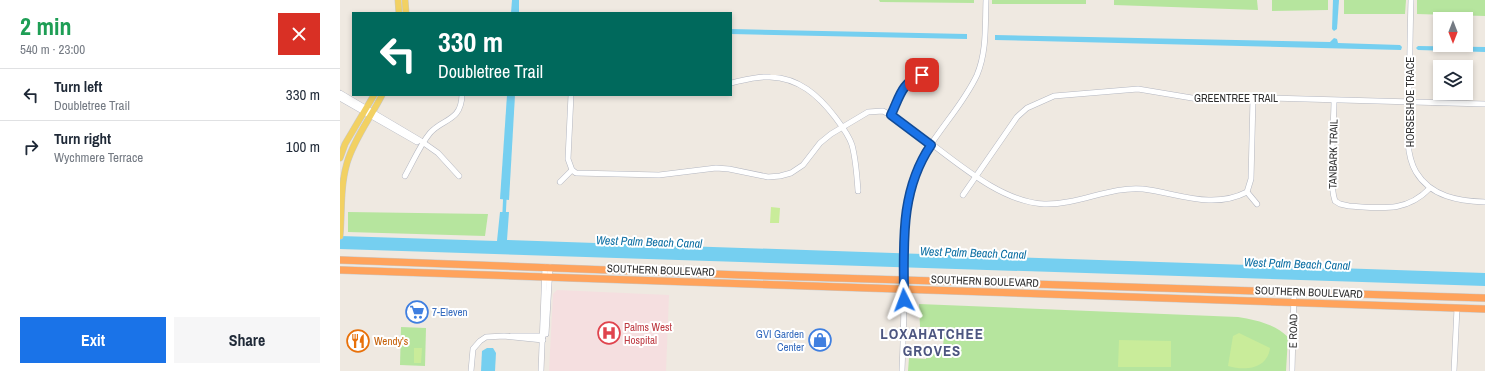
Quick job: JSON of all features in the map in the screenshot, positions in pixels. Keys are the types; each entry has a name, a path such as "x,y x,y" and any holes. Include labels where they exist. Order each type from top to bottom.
{"highway":[{"name":"SOUTHERN BOULEVARD","path":"340,260 903,276 1294,292 1485,298"},
{"name":"SOUTHERN BOULEVARD","path":"340,270 1485,309"}],"main road":[{"path":"398,0 399,12"},
{"path":"405,0 406,12"},
{"path":"340,158 346,144 373,96"},
{"path":"340,236 342,186 347,164 353,147 381,96"}],"street":[{"path":"902,371 904,290 903,246 911,186 921,161 970,88 977,74 984,49 986,0"},
{"name":"HORSESHOE TRACE","path":"1411,0 1409,149 1416,172 1430,188 1442,195 1454,199 1485,202"},
{"path":"891,115 903,88 910,80 922,75"},
{"path":"732,83 770,77 799,84 821,99 842,126 852,145 858,191"},
{"name":"GREENTREE TRAIL","path":"963,195 975,175 1017,117 1027,108 1054,96 1138,89 1204,100 1229,97 1485,104"},
{"path":"340,94 438,153 459,176"},
{"path":"405,176 424,144 435,129 454,116 461,105 462,96"},
{"path":"571,96 568,159 572,170"},
{"path":"340,98 365,110"},
{"path":"572,170 581,173 659,175 716,168 729,168 768,177 780,176 791,173 803,165 820,143 842,126 868,112 883,111 891,115 931,145 998,190 1020,200 1043,204 1070,203 1125,189 1155,191 1191,199 1219,199 1239,196 1247,192 1251,179 1253,98"},
{"name":"TANBARK TRAIL","path":"1334,101 1332,180 1335,201 1349,206 1403,206 1420,198 1430,188"},
{"path":"560,182 572,170"},
{"path":"1247,192 1257,204"},
{"path":"545,371 547,267"},
{"path":"542,371 547,277"},
{"name":"E ROAD","path":"1292,371 1294,292"},
{"path":"1454,371 1457,308"},
{"path":"471,371 473,350 479,342 494,336 543,338"}],"shaded area":[{"name":"Palms West Hospital","path":"557,290 669,295 666,371 549,371 553,294"}],"green space":[{"path":"879,0 974,0 974,3 880,2"},
{"path":"992,0 1086,0 1086,4 992,4"},
{"path":"1114,0 1257,0 1258,10 1114,5"},
{"path":"1272,0 1328,0 1328,10 1272,11"},
{"path":"1344,0 1406,0 1405,14 1344,14"},
{"path":"1417,0 1485,0 1485,16 1473,16 1473,12 1433,12 1433,14 1417,14"},
{"path":"771,207 780,208 779,223 770,223"},
{"path":"348,212 488,214 485,236 348,232"},
{"path":"919,304 1245,318 1271,326 1288,337 1286,371 908,371 909,358 926,359 927,351 943,351 944,327 920,327"},
{"path":"401,327 426,328 425,366 400,365"},
{"path":"1239,333 1270,348 1265,360 1255,367 1235,368 1228,366 1233,336"},
{"path":"1119,340 1171,341 1171,367 1118,367"},
{"path":"414,348 422,348 421,363 414,363"}],"water":[{"path":"512,0 519,0 519,12 511,12"},
{"path":"1333,0 1339,0 1337,29 1334,31 1332,29"},
{"path":"732,29 967,34 967,39 732,34"},
{"path":"995,35 1330,42 1334,38 1337,39 1338,43 1400,45 1402,47 1401,50 995,40"},
{"path":"1418,46 1433,46 1433,50 1418,50 1416,48"},
{"path":"1473,47 1485,47 1485,52 1473,52"},
{"path":"507,96 515,96 509,200 500,199"},
{"path":"500,212 509,212 507,240 1485,273 1485,286 340,249 340,236 497,241"},
{"path":"487,348 493,348 496,353 495,371 481,371 482,351"}],"waterway":[{"path":"504,216 505,195"}],"place":[{"name":"7-Eleven","path":"417,312"},
{"name":"Palms West Hospital","path":"609,333"},
{"name":"GVI Garden Center","path":"820,340"},
{"name":"Wendy's","path":"358,341"}],"district":[{"name":"LOXAHATCHEE GROVES","path":"932,342"}],"route":[{"path":"904,300 903,246 908,201 916,172 931,145 891,115 903,88 910,80 922,75"}],"water label":[{"name":"West Palm Beach Canal","path":"649,242"},
{"name":"West Palm Beach Canal","path":"973,253"},
{"name":"West Palm Beach Canal","path":"1297,264"}]}
